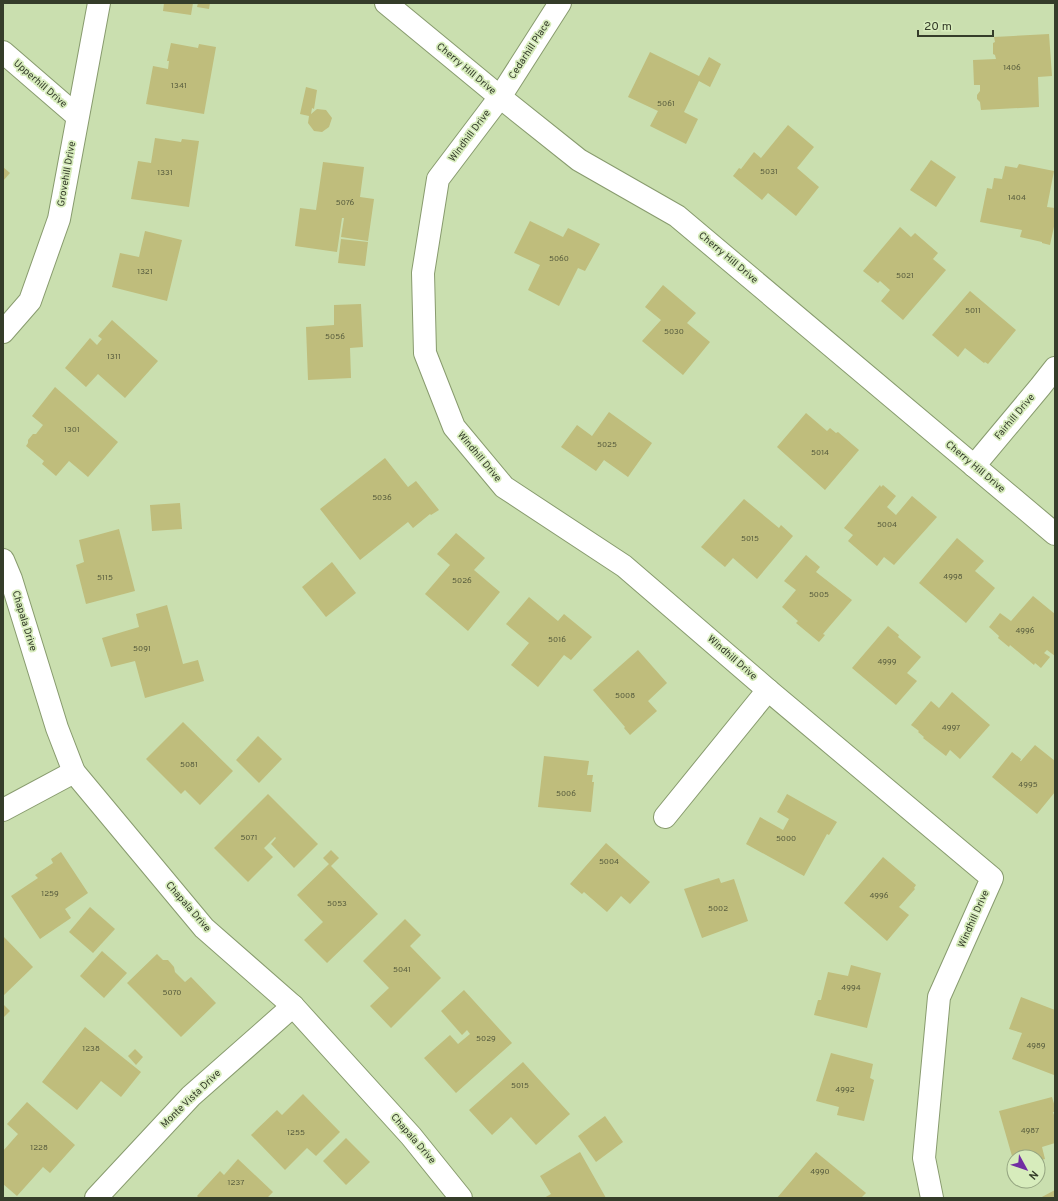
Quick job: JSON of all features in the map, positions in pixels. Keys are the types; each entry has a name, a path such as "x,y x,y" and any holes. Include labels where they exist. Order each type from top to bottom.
{"street":[{"name":"Grovehill Drive","path":"3,332 30,301 59,219 99,3"},
{"name":"Cherry Hill Drive","path":"386,3 579,160 677,216 1055,534"},
{"name":"Cedarhill Place","path":"500,97 560,3"},
{"name":"Upperhill Drive","path":"3,52 77,116"},
{"name":"Windhill Drive","path":"500,97 438,178 423,272 425,353 454,427 504,487 624,566 768,690 992,878 939,997 924,1158 932,1198"},
{"name":"Fairhill Drive","path":"974,466 1055,368"},
{"name":"Chapala Drive","path":"3,560 11,579 57,728 74,772 204,928 293,1006 411,1136 462,1198"},
{"path":"665,817 768,690"},
{"path":"3,810 74,772"},
{"name":"Monte Vista Drive","path":"96,1198 191,1096 293,1006"}],"building":[{"path":"164,3 193,3 191,15 163,11"},
{"path":"198,3 210,3 209,9 197,7"},
{"path":"1049,34 1052,76 1038,77 1039,107 981,110 980,102 977,99 977,95 980,91 980,85 974,85 973,60 996,59 995,55 993,54 993,43 995,42 994,37"},
{"path":"171,43 198,48 199,44 216,47 204,114 146,104 153,66 168,69 169,61 167,61"},
{"path":"650,52 699,76 709,57 721,64 710,87 699,81 684,112 698,119 686,144 650,126 658,111 628,97"},
{"path":"306,87 317,90 314,109 312,108 311,114 317,109 326,110 332,118 329,127 322,132 314,131 308,123 309,116 300,114"},
{"path":"788,125 814,147 797,168 819,187 796,216 768,193 762,200 733,176 739,168 741,169 754,152 761,158"},
{"path":"155,138 181,142 182,139 199,141 189,207 131,199 138,161 151,163"},
{"path":"931,160 956,177 936,207 910,190"},
{"path":"323,162 364,167 360,197 374,199 368,241 341,237 344,218 342,218 337,252 295,246 300,208 316,210"},
{"path":"1019,164 1054,171 1047,207 1055,208 1055,222 1050,245 1020,237 1022,230 980,222 987,188 992,189 994,178 1002,179 1005,166 1017,168"},
{"path":"3,167 10,173 3,181"},
{"path":"530,221 563,237 568,228 600,244 585,271 578,268 559,306 528,290 540,265 514,253"},
{"path":"900,227 911,237 915,233 938,253 933,259 946,270 903,320 881,301 890,290 880,281 878,283 863,271"},
{"path":"145,231 182,240 167,301 112,287 120,253 139,257"},
{"path":"341,239 368,242 365,266 338,263"},
{"path":"663,285 696,313 687,323 710,342 683,375 642,341 661,320 645,307"},
{"path":"970,291 1016,330 988,364 985,362 984,363 965,348 958,357 932,335"},
{"path":"361,304 363,347 350,348 351,378 308,380 306,327 334,325 334,305"},
{"path":"112,320 158,361 125,398 98,374 86,387 65,368 90,338 97,345 102,339 98,336"},
{"path":"55,387 118,442 88,477 69,461 56,476 42,464 44,461 26,446 28,440 33,434 36,434 43,425 32,416"},
{"path":"609,412 652,443 628,477 604,460 596,471 561,447 577,425 592,436"},
{"path":"806,413 827,431 830,428 836,433 838,432 859,450 825,490 777,447"},
{"path":"385,458 408,487 416,481 439,510 431,515 430,514 413,528 408,522 360,560 320,509"},
{"path":"880,485 881,487 883,485 896,496 887,507 896,515 912,496 937,517 894,565 884,557 877,566 848,541 853,535 844,528"},
{"path":"744,499 779,528 781,525 793,536 757,579 733,558 725,567 701,547"},
{"path":"180,503 182,529 152,531 150,505"},
{"path":"119,529 135,591 86,604 76,565 84,562 79,540"},
{"path":"456,533 485,558 474,570 500,592 468,631 425,594 450,565 437,554"},
{"path":"957,538 984,561 975,571 995,588 966,623 919,583"},
{"path":"806,555 820,567 816,572 852,600 823,634 825,635 819,642 796,623 798,621 782,607 796,590 784,581"},
{"path":"332,562 356,593 326,617 302,587"},
{"path":"1033,596 1055,614 1055,656 1047,650 1044,653 1050,657 1041,668 1035,663 1034,665 1010,645 1009,647 998,638 999,636 989,627 1000,613 1011,621"},
{"path":"529,597 558,621 564,614 592,637 571,660 564,655 538,687 511,665 529,643 506,624"},
{"path":"167,605 183,664 198,660 204,681 145,698 135,661 111,667 102,638 139,627 136,614"},
{"path":"888,626 921,657 907,673 917,681 896,705 852,668"},
{"path":"638,650 667,683 648,701 657,711 630,735 624,728 625,727 593,690"},
{"path":"952,692 990,725 960,759 950,750 946,756 923,738 924,737 918,732 919,731 911,725 931,701 939,708"},
{"path":"183,722 233,771 200,805 185,790 181,794 146,759"},
{"path":"258,736 282,759 259,783 236,760"},
{"path":"1035,745 1055,761 1055,792 1037,814 992,777 1012,752 1021,759 1021,761"},
{"path":"544,756 589,761 587,775 593,775 592,782 594,782 591,812 538,807"},
{"path":"268,794 318,844 294,868 271,844 276,838 275,837 264,848 273,857 248,882 214,848"},
{"path":"787,794 837,822 829,835 827,834 804,876 746,844 760,817 783,830 789,819 777,812"},
{"path":"606,843 650,882 630,904 621,896 607,912 584,892 582,894 570,884"},
{"path":"331,850 339,858 331,866 378,914 327,963 304,940 323,922 297,895 329,864 323,858"},
{"path":"61,852 88,893 65,909 71,918 40,939 11,896 38,878 35,875 53,863 51,859"},
{"path":"883,857 916,885 914,888 915,889 899,907 909,915 887,941 844,903"},
{"path":"719,878 721,883 734,879 748,921 702,938 684,889"},
{"path":"90,907 115,929 93,953 69,932"},
{"path":"405,919 421,935 410,946 441,978 391,1028 370,1006 389,988 363,961"},
{"path":"3,936 33,967 3,996"},
{"path":"102,951 127,973 104,998 80,976"},
{"path":"157,954 163,960 168,960 174,967 175,972 185,982 191,977 216,1003 181,1037 127,983"},
{"path":"851,965 881,973 867,1028 814,1015 818,1000 821,1000 828,972 848,976"},
{"path":"464,990 512,1043 456,1093 424,1058 450,1035 458,1044 470,1034 467,1030 462,1035 441,1011"},
{"path":"1021,997 1055,1010 1054,1075 1012,1059 1022,1033 1009,1029"},
{"path":"3,1004 10,1011 3,1018"},
{"path":"85,1027 141,1072 121,1097 101,1081 77,1110 42,1082"},
{"path":"135,1049 143,1057 136,1065 128,1056"},
{"path":"831,1053 873,1064 870,1078 874,1080 864,1121 837,1115 839,1107 816,1101"},
{"path":"523,1062 570,1114 536,1145 511,1117 492,1135 469,1110"},
{"path":"303,1094 340,1132 316,1156 307,1148 285,1170 251,1135 277,1110 282,1115"},
{"path":"1052,1097 1055,1107 1055,1112 1053,1112 1055,1118 1055,1143 1042,1147 1042,1149 1010,1149 999,1111"},
{"path":"27,1102 75,1145 50,1173 43,1167 17,1196 3,1184 3,1151 18,1134 7,1124"},
{"path":"605,1116 623,1142 596,1162 578,1136"},
{"path":"346,1138 370,1162 346,1185 323,1161"},
{"path":"580,1152 606,1198 544,1198 551,1194 540,1176"},
{"path":"816,1152 866,1193 861,1198 777,1198"},
{"path":"238,1159 273,1192 267,1198 199,1198 197,1196 220,1171 224,1175"},
{"path":"1055,1190 1055,1198 1040,1198"}]}
